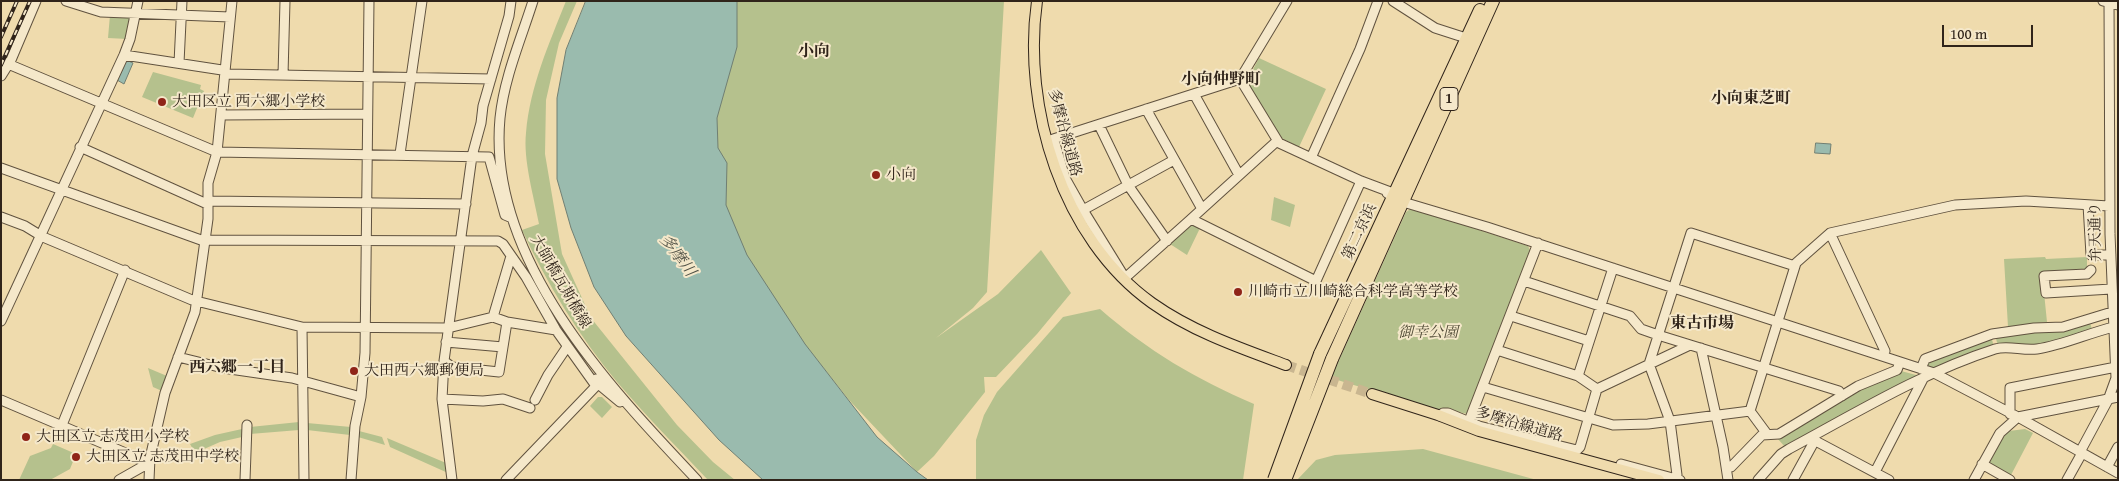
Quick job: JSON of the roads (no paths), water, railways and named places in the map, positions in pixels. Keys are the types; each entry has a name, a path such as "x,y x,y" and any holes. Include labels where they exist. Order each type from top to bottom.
{"highway":[{"name":"第二京浜","path":"1274,480 1326,357 1484,1"},
{"name":"第二京浜","path":"1397,197 1493,1"},
{"name":"第二京浜","path":"1285,480 1326,357"}],"main road":[{"name":"多摩沿線道路","path":"1037,1 1034,34 1034,73 1039,108 1050,140 1060,182 1073,208 1103,253 1150,302 1222,341 1286,365"},
{"name":"多摩沿線道路","path":"1372,394 1491,435 1659,480"}],"street":[{"path":"4,63 11,60 36,1"},
{"path":"1,321 124,55 130,40 138,1"},
{"path":"179,64 182,1"},
{"path":"149,480 149,462 165,392 193,319 197,301 205,241 208,183 217,152 232,1"},
{"path":"283,75 285,1"},
{"path":"351,480 355,426 361,397 366,326 369,1"},
{"path":"400,154 422,1"},
{"path":"452,480 442,399 446,342 472,156 481,123 483,106 510,16 511,1"},
{"name":"大師橋瓦斯橋線","path":"533,1 513,62 500,117 500,152 512,218 523,249 581,346 646,425 697,480"},
{"path":"1277,141 1125,278 1065,178 1050,140 1240,79 1287,1"},
{"path":"1311,158 1360,49 1378,1"},
{"path":"1393,1 1435,28 1466,38"},
{"path":"69,2 100,12 230,17"},
{"name":"弁天通り","path":"2067,480 2108,400 2116,378 2111,289 2111,255 2114,234 2109,206 2114,150 2110,3"},
{"path":"124,55 222,70 226,74 491,79"},
{"path":"1,76 4,63"},
{"path":"4,63 217,152 488,157 505,215 512,218"},
{"path":"1240,79 1277,141 1397,197 1934,373 2118,473"},
{"path":"1194,94 1239,175"},
{"path":"1146,109 1202,209"},
{"path":"221,115 367,114"},
{"path":"1100,125 1128,185 1166,241"},
{"path":"80,148 208,202 466,204"},
{"path":"1083,210 1174,160"},
{"path":"1,168 205,241 208,239 366,241 498,239 526,277 556,330 597,385 646,425"},
{"path":"1192,219 1316,280 1362,181"},
{"path":"1750,410 1795,266 1830,233 1955,205 2026,201 2109,206"},
{"path":"2088,205 2091,255 2111,255"},
{"path":"1,217 26,226 41,235 197,301 302,327 448,328 493,317 507,322 556,330"},
{"path":"1622,464 1678,479 1670,421 1649,364 1691,232 1795,266"},
{"path":"1830,233 1885,351 1883,356"},
{"path":"1469,421 1538,243"},
{"path":"493,317 511,256"},
{"path":"1578,376 1613,268"},
{"path":"62,425 125,270"},
{"path":"2091,270 2087,274 2044,276 2046,294 2111,289"},
{"path":"1524,281 1630,316 1641,329 1839,392 1842,396"},
{"path":"1511,316 1589,341"},
{"path":"1921,369 1925,359 1992,334 2034,328 2063,327 2114,316"},
{"path":"1758,480 1781,454 1813,439 1885,395 1997,348 2035,349 2078,340 2114,316"},
{"path":"444,361 452,367 499,372 507,322"},
{"path":"302,327 304,480"},
{"path":"1992,334 1997,348"},
{"path":"446,342 503,347"},
{"path":"1440,416 1443,413 1448,413 1479,426 1574,450 1580,447 1598,389 1690,345"},
{"path":"442,399 483,401 503,399 533,404 548,375 567,346"},
{"path":"581,346 579,351 597,385"},
{"path":"1700,348 1716,415 1728,480"},
{"path":"1497,350 1578,376 1598,389"},
{"path":"178,357 223,368 302,381 361,397"},
{"path":"1727,468 1731,467 1762,435 1779,434 1858,386 1897,370 1900,362"},
{"path":"2014,416 2010,388 2116,367"},
{"path":"1875,472 1923,379"},
{"path":"506,480 597,385"},
{"path":"1483,387 1614,425 1648,424 1750,410"},
{"path":"1974,480 2000,433 2014,416 2118,397"},
{"path":"1,400 149,462"},
{"path":"1750,410 1767,434"},
{"path":"245,480 247,425"},
{"path":"1813,439 1886,479"},
{"path":"1793,480 1813,439"},
{"path":"2107,467 2118,447"},
{"path":"119,480 149,462"},
{"path":"1982,464 2010,480"}],"water":[{"name":"多摩川","path":"586,1 737,1 737,47 717,118 718,148 727,163 726,205 747,255 805,344 877,437 928,480 763,480 719,440 626,336 594,287 571,228 557,179 557,98 566,50"},
{"path":"126,60 133,63 124,84 117,80"},
{"path":"1816,143 1831,144 1830,154 1815,153"}],"tunnel":[{"path":"1286,365 1372,394"}],"railway":[{"path":"1,37 17,1"},
{"path":"1,65 30,1"}],"place":[{"name":"大田区立 西六郷小学校","path":"162,102"},
{"name":"小向","path":"876,175"},
{"name":"川崎市立川崎総合科学高等学校","path":"1238,292"},
{"name":"大田西六郷郵便局","path":"354,371"},
{"name":"大田区立 志茂田小学校","path":"26,437"},
{"name":"大田区立 志茂田中学校","path":"76,457"}],"district":[{"name":"小向","path":"814,52"},
{"name":"小向仲野町","path":"1221,80"},
{"name":"小向東芝町","path":"1751,99"},
{"name":"東古市場","path":"1702,324"},
{"name":"西六郷一丁目","path":"237,368"}],"park label":[{"name":"御幸公園","path":"1428,333"}]}
